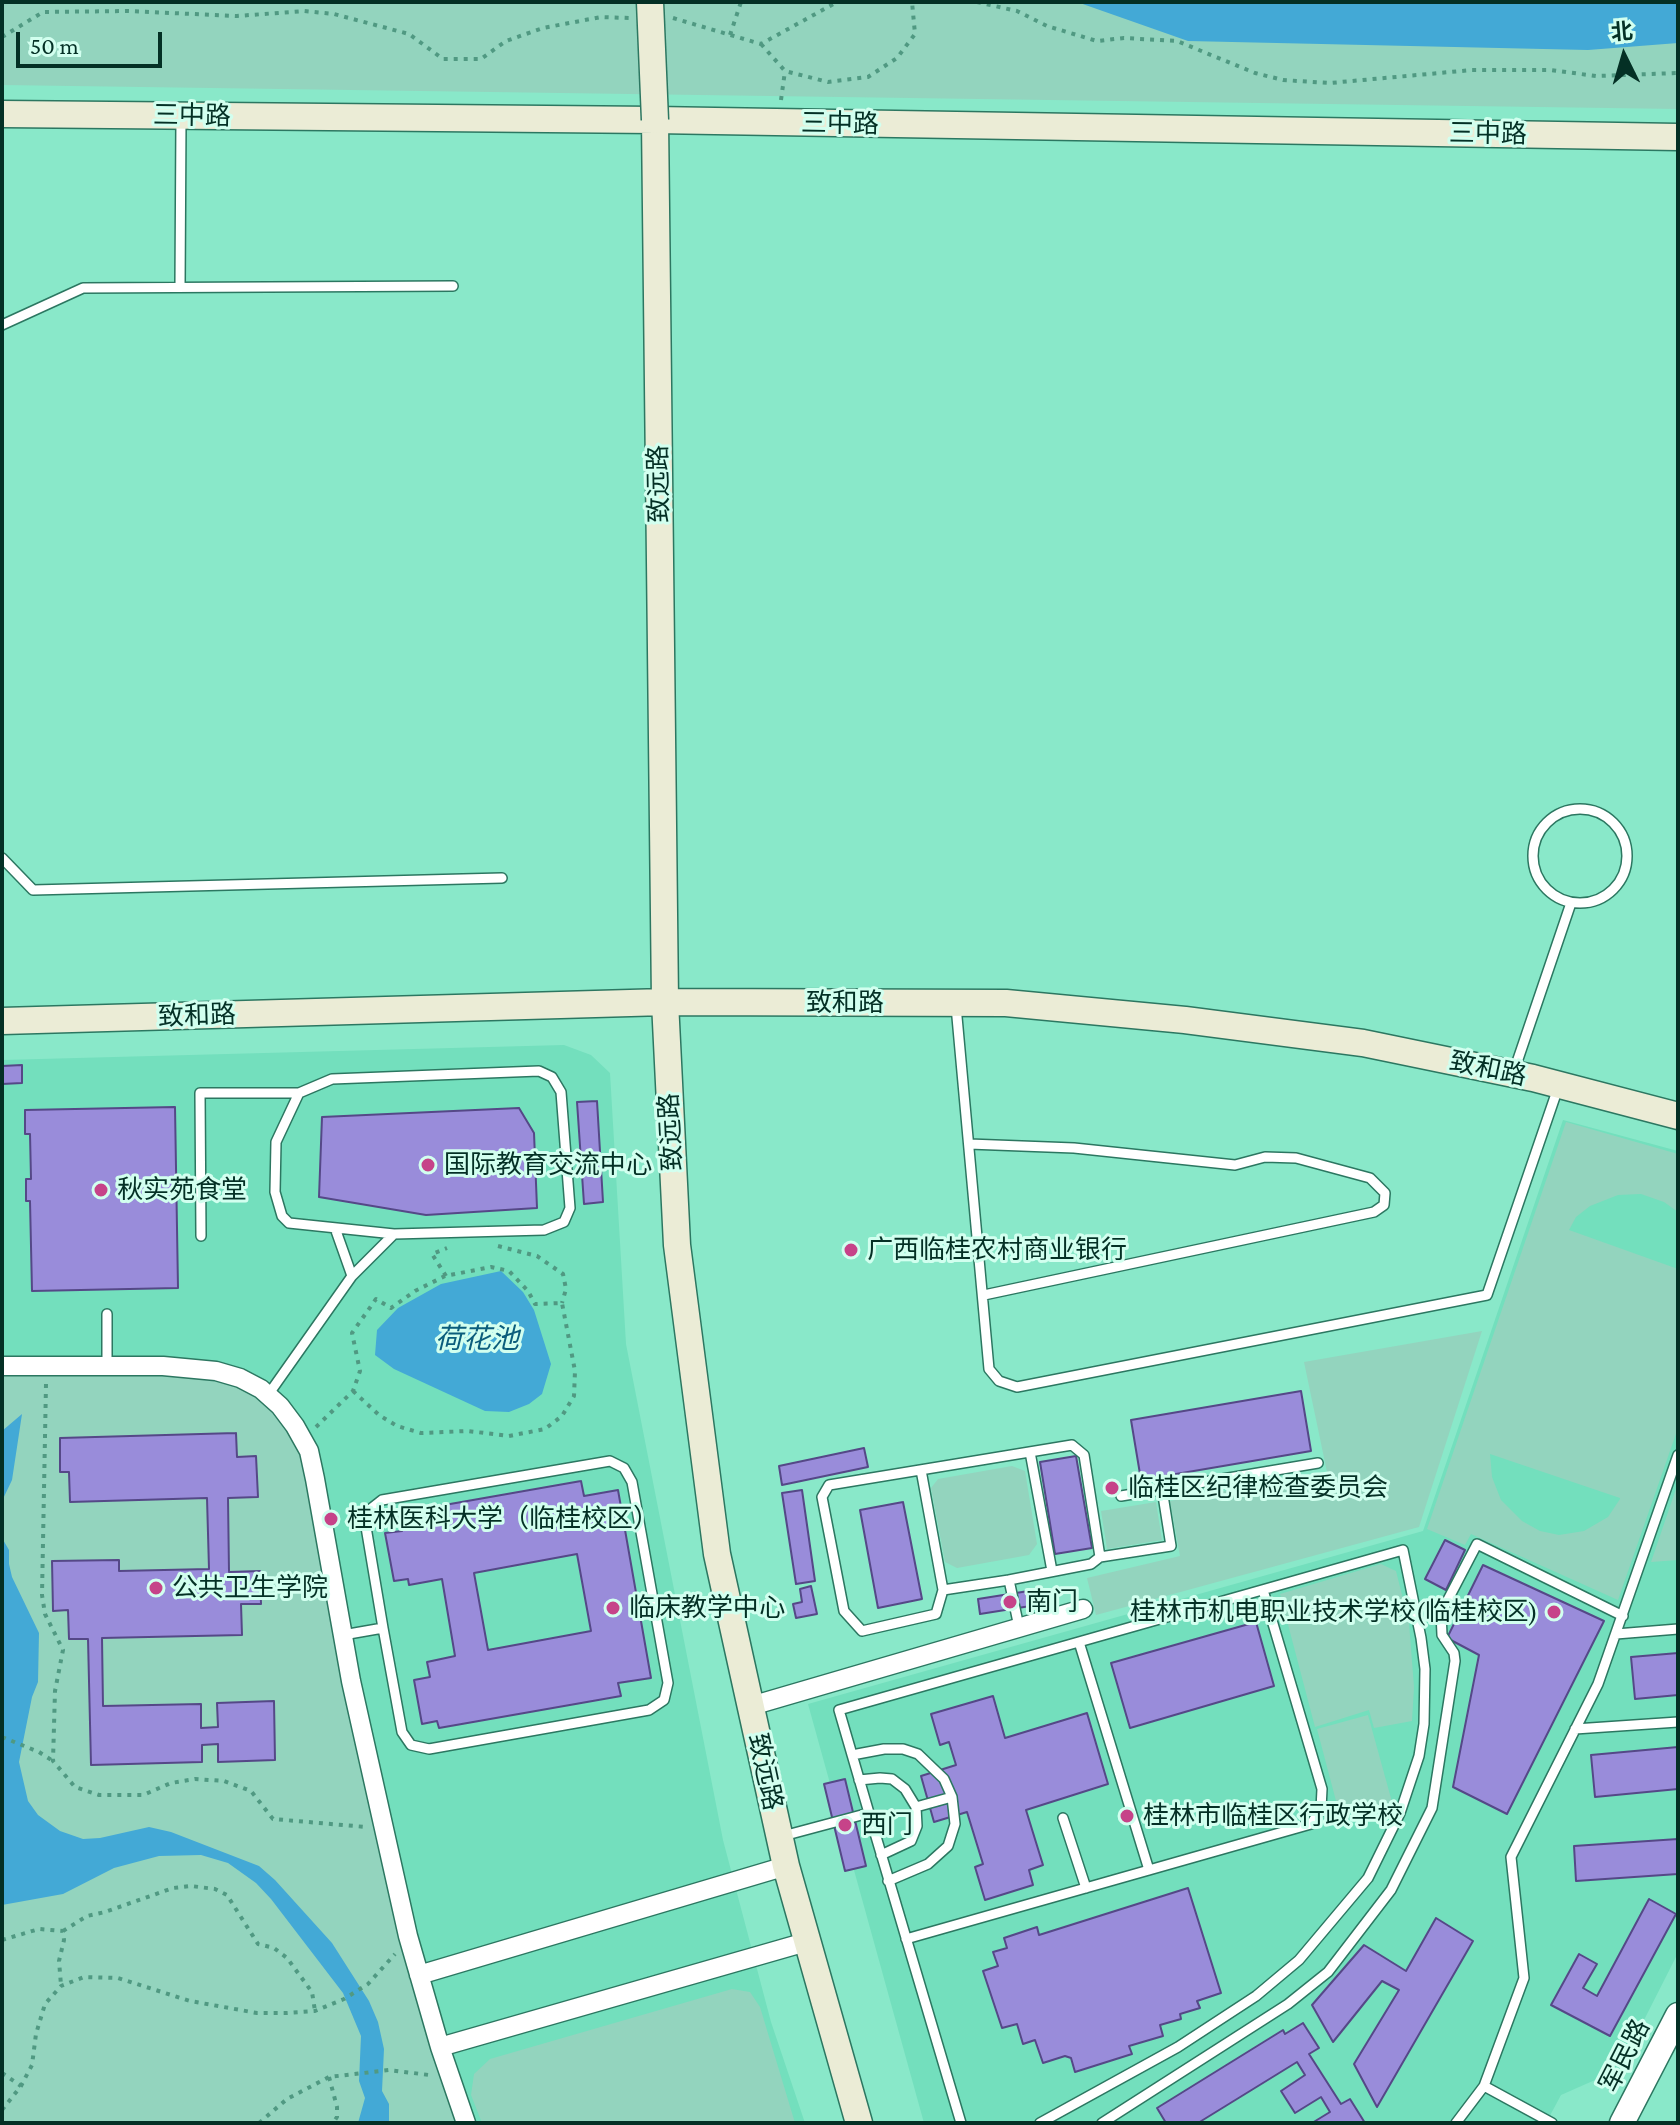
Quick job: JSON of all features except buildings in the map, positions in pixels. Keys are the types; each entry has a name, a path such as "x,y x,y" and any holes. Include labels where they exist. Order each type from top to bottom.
{"main road":[{"name":"致远路","path":"648,13 655,120 665,1002 677,1245 717,1554 786,1866 859,2123"},
{"name":"三中路","path":"2,114 655,120 1678,137"},
{"name":"致和路","path":"2,1021 665,1002 1006,1003 1185,1020 1363,1043 1512,1074 1678,1116"}],"street":[{"path":"2,1366 190,1367 216,1371 240,1378 261,1389 280,1406 302,1439 309,1451 315,1479 343,1635 408,1936 466,2123"},
{"path":"751,1706 1083,1609"},
{"path":"419,1975 786,1866"},
{"path":"440,2047 806,1942"},
{"name":"军民路","path":"1622,2123 1678,2015"},
{"name":"军民路","path":"1640,2123 1678,2047"}],"lane":[{"path":"180,287 181,116"},
{"path":"2,325 83,288 453,286"},
{"path":"1593,810 1619,828 1626,842 1626,866 1616,888 1603,898 1588,903 1571,903 1545,888 1533,860 1534,845 1549,820 1563,812 1593,810"},
{"path":"2,858 33,890 502,878"},
{"path":"1512,1074 1571,903"},
{"path":"955,1003 989,1369 999,1381 1017,1387 1487,1295 1559,1085"},
{"path":"201,1236 200,1093 299,1093 332,1079 539,1071 556,1082 561,1092 570,1208 564,1222 544,1230 394,1234 289,1223 277,1207 276,1142 299,1093"},
{"path":"969,1144 1074,1148 1235,1165 1265,1157 1296,1158 1370,1178 1385,1193 1384,1205 1374,1212 984,1295"},
{"path":"335,1228 352,1276"},
{"path":"268,1395 352,1276 394,1234"},
{"path":"107,1314 107,1366"},
{"path":"921,1470 943,1590 936,1614 862,1631 844,1611 822,1497 829,1485 1072,1445 1084,1455 1100,1557"},
{"path":"1030,1452 1052,1571"},
{"path":"1456,2123 1484,2086 1524,1978 1511,1857 1598,1684 1677,1459"},
{"path":"610,1461 624,1468 632,1482 668,1683 664,1700 649,1710 429,1749 411,1745 402,1732 383,1628 366,1527 368,1511 382,1500 610,1461"},
{"path":"1121,1496 1318,1463"},
{"path":"943,1590 1009,1580 1091,1564 1100,1557 1171,1546 1162,1489"},
{"path":"1102,2123 1288,2004 1328,1972 1391,1890 1432,1808 1455,1658 1442,1635 1441,1613 1477,1544 1623,1616"},
{"path":"961,2123 839,1710 1403,1550 1421,1638 1425,1700 1419,1756 1400,1813 1368,1878 1316,1942 1282,1976 1178,2047 1040,2123"},
{"path":"1009,1580 1019,1627"},
{"path":"906,1939 1311,1824 1321,1809 1322,1789 1263,1590"},
{"path":"343,1635 383,1628"},
{"path":"1616,1634 1678,1629"},
{"path":"1079,1642 1149,1870"},
{"path":"1575,1729 1678,1722"},
{"path":"852,1755 884,1749 903,1749 918,1754 944,1779 952,1797 955,1824 948,1846 928,1864 888,1881"},
{"path":"859,1780 892,1779 905,1789 916,1807 917,1826 911,1841 881,1855"},
{"path":"916,1807 952,1797"},
{"path":"779,1837 869,1813"},
{"path":"1063,1818 1086,1888"},
{"path":"1484,2086 1552,2123"}],"path":[{"path":"730,35 741,2"},
{"path":"761,44 837,2"},
{"path":"2,37 43,12 127,11 237,16 304,11 348,18 409,34 443,59 481,59 506,41 543,28 601,17 648,13 678,18 761,44 785,71 828,82 868,77 897,58 915,34 912,2"},
{"path":"977,2 1017,11 1047,26 1097,41 1124,38 1177,41 1255,73 1283,80 1330,83 1472,70 1551,70 1596,76 1678,73"},
{"path":"778,123 785,71"},
{"path":"353,1391 379,1415 397,1426 421,1433 468,1431 509,1436 545,1429 562,1416 574,1396 575,1371 562,1303 566,1289 563,1274 537,1256 487,1244"},
{"path":"446,1276 432,1254 454,1246"},
{"path":"302,1439 353,1391 360,1371 352,1333 376,1299 391,1308 415,1291 446,1276 491,1267 509,1271 528,1291 535,1304 562,1303"},
{"path":"46,1366 42,1595 45,1614 63,1650 55,1691 53,1761"},
{"path":"2,1737 39,1752 53,1761 75,1787 99,1795 143,1795 171,1783 195,1779 224,1781 251,1791 273,1819 383,1829"},
{"path":"2,1940 39,1929 63,1931 87,1916 162,1891 191,1886 215,1889 227,1895 258,1944 274,1948 287,1958 312,1992 315,2011"},
{"path":"61,1986 59,1961 63,1931"},
{"path":"2,2110 21,2086 32,2065 36,2034 45,2004 61,1986 84,1977 118,1978 190,2001 226,2008 257,2013 315,2011 368,1984 389,1963 408,1936"},
{"path":"259,2123 287,2099 329,2077 389,2070 415,2071 451,2080"},
{"path":"2,2073 21,2086"},
{"path":"329,2077 337,2107 337,2117 333,2123"}],"shaded area":[{"path":"2,2 1678,2 1678,109 2,85"},
{"name":"桂林医科大学（临桂校区）","path":"564,1045 591,1055 610,1073 626,1344 723,1840 771,2022 805,2123 2,2123 2,1060"},
{"path":"1563,1120 1678,1151 1678,1953 1609,2089 1595,2080 1561,2095 1546,2123 924,2123 808,1704 1423,1531"},
{"path":"1566,1122 1678,1154 1678,1212 1664,1202 1641,1194 1618,1195 1590,1206 1576,1217 1569,1230 1678,1269 1678,1428 1618,1600 1471,1534 1465,1545 1427,1529","holes":["1490,1454 1620,1498 1608,1517 1584,1531 1559,1535 1540,1531 1522,1521 1501,1500 1492,1477"]},
{"path":"1482,1331 1419,1527 1096,1615 1087,1578 1180,1556 1170,1501 1327,1472 1304,1362"},
{"path":"2,1366 240,1378 295,1426 351,1681 466,2123 2,2123"},
{"path":"1012,1466 1025,1471 1037,1544 1029,1555 957,1568 945,1562 931,1488 938,1479"},
{"path":"1678,1483 1678,1560 1651,1562"},
{"path":"1156,1502 1162,1540 1107,1549 1101,1511"},
{"path":"1381,1564 1396,1571 1409,1623 1414,1687 1412,1721 1374,1728 1369,1710 1315,1727 1280,1594"},
{"path":"1368,1715 1392,1802 1340,1816 1317,1729"},
{"path":"732,1989 750,1992 760,2007 795,2123 482,2123 471,2095 474,2074 490,2059"}],"water":[{"path":"1077,2 1678,2 1678,43 1588,50 1188,41"},
{"name":"荷花池","path":"501,1271 523,1292 534,1310 551,1364 542,1394 529,1404 509,1412 485,1411 394,1369 375,1355 377,1330 398,1308 441,1284"},
{"path":"22,1414 12,1480 2,1501 2,1431"},
{"path":"2,1538 9,1550 12,1577 39,1633 38,1682 19,1762 28,1801 38,1815 60,1831 83,1839 149,1827 171,1832 259,1866 275,1880 332,1943 369,2001 384,2049 382,2091 389,2104 389,2123 358,2123 365,2098 359,2081 361,2036 343,1993 271,1899 256,1883 228,1863 201,1855 159,1856 114,1868 63,1894 2,1905"}],"place":[{"name":"国际教育交流中心","path":"428,1165"},
{"name":"秋实苑食堂","path":"101,1190"},
{"name":"广西临桂农村商业银行","path":"851,1250"},
{"name":"临桂区纪律检查委员会","path":"1112,1488"},
{"name":"桂林医科大学（临桂校区）","path":"331,1519"},
{"name":"公共卫生学院","path":"156,1588"},
{"name":"南门","path":"1010,1602"},
{"name":"临床教学中心","path":"613,1608"},
{"name":"桂林市机电职业技术学校(临桂校区)","path":"1554,1612"},
{"name":"桂林市临桂区行政学校","path":"1127,1816"},
{"name":"西门","path":"845,1825"}]}
